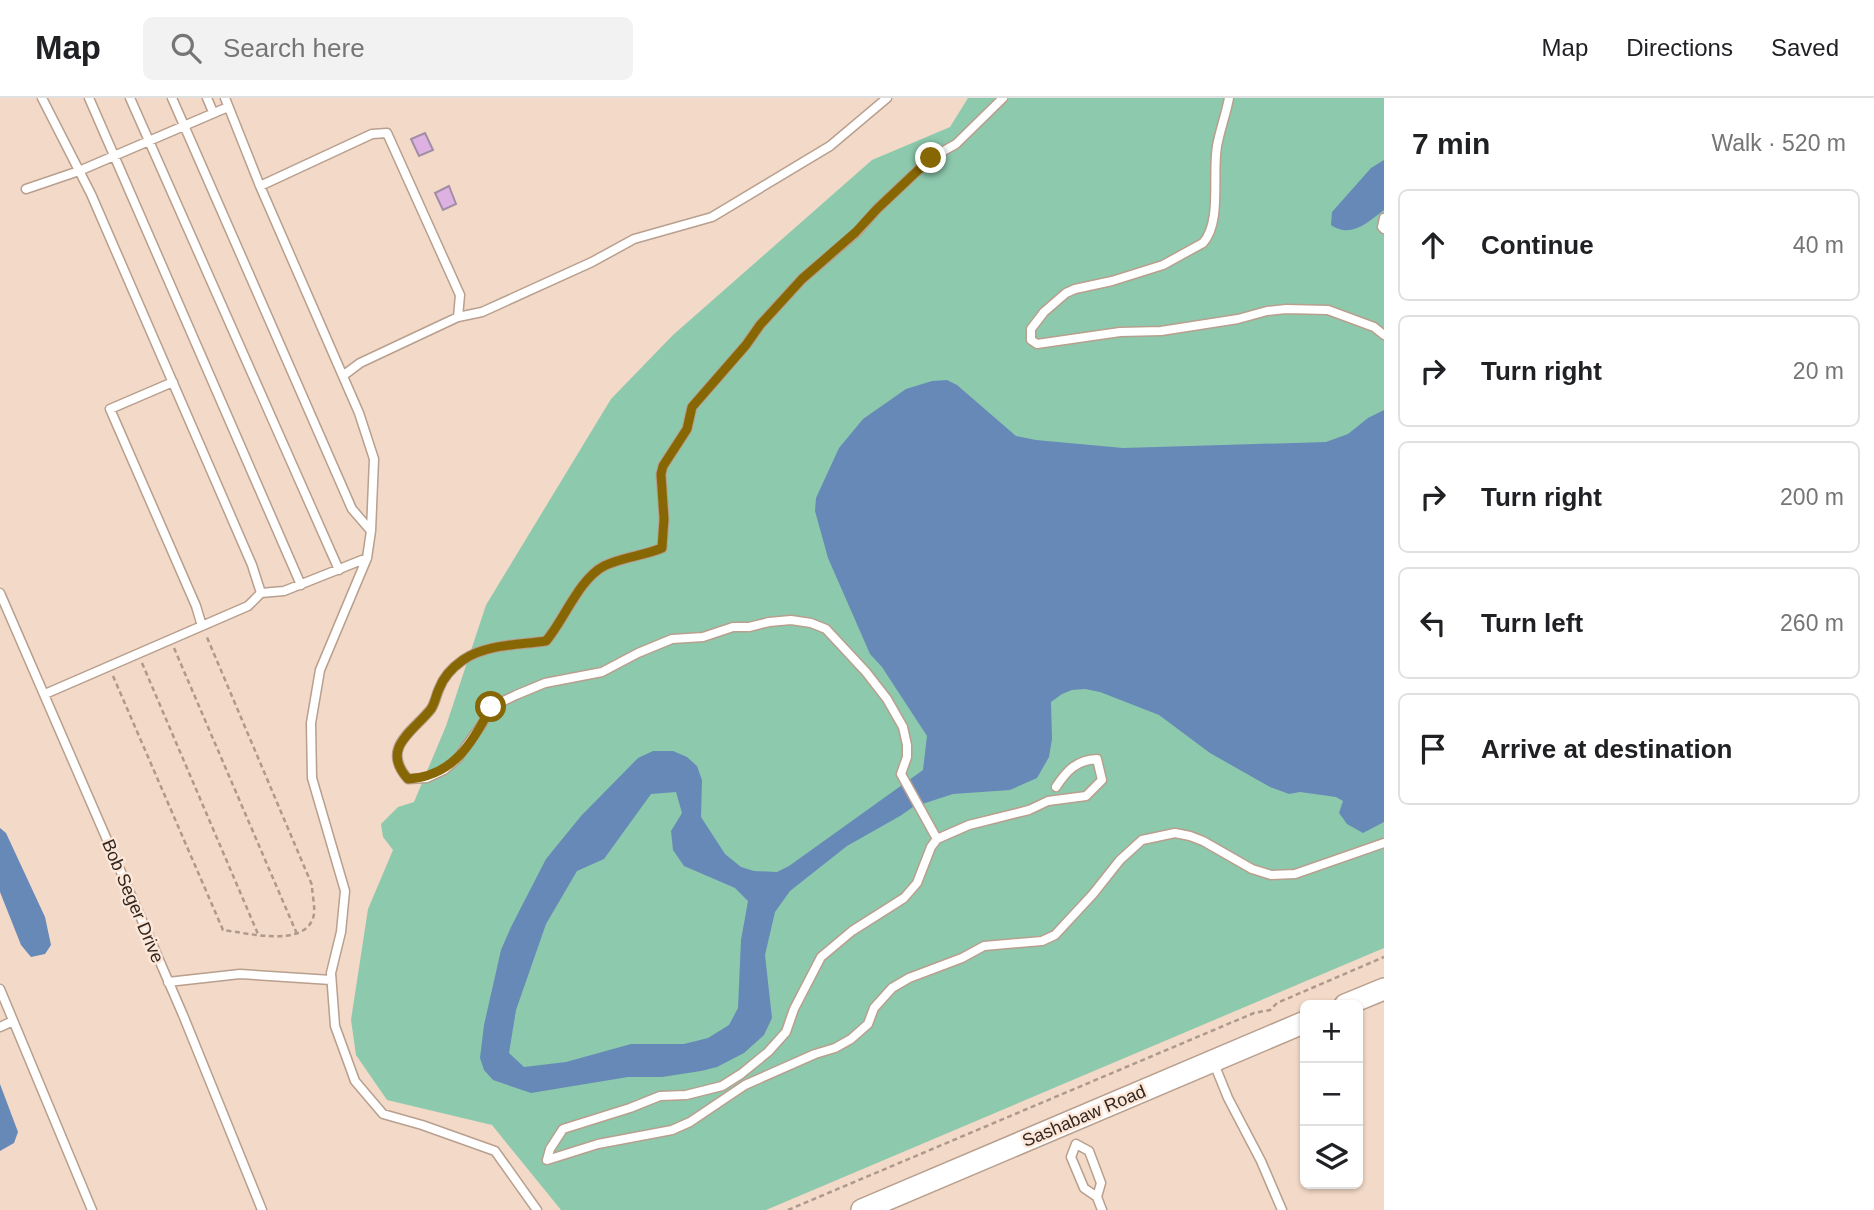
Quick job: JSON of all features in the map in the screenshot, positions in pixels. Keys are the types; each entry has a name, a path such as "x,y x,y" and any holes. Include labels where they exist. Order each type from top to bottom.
{"main road":[{"path":"1357,1000 1384,989"},
{"name":"Sashabaw Road","path":"862,1210 1300,1024"}],"lane":[{"path":"42,98 79,171 173,382 252,565 261,593"},
{"path":"89,98 301,585"},
{"path":"130,98 339,569"},
{"path":"172,98 352,509 371,531"},
{"path":"207,98 213,113"},
{"path":"344,375 360,363 458,317 482,312 592,262 634,239 712,217 830,146 887,98"},
{"path":"937,839 902,776 907,745 903,727 887,699 826,629 811,623 791,620 769,622 749,627 733,627 703,637 672,639 646,648 602,672 545,684 516,695 491,707 458,758 444,770 427,778 408,779 402,772 397,754 403,737 433,706 440,685 464,659 502,646 546,641 578,592 598,569 618,560 649,554 662,548 664,519 661,474 663,466 687,429 692,407 802,279 856,232 931,158 956,144 1003,98"},
{"path":"1229,98 1217,144 1214,222 1208,238 1163,265 1075,289 1059,297 1031,329 1031,340 1037,344 1120,332 1161,331 1238,319 1267,310 1286,309 1328,310 1348,315 1374,327 1384,335"},
{"path":"26,189 79,171 213,113 227,103 260,186 344,375 374,459 367,558 320,670 311,723 312,778 345,891 341,932 331,973 335,1026 355,1081 383,1114 495,1151 537,1210"},
{"path":"260,186 372,134 387,132 460,295 458,317"},
{"path":"1384,218 1384,229"},
{"path":"173,382 110,409 202,626"},
{"path":"45,694 248,606 261,593 284,591 367,558"},
{"name":"Bob Seger Drive","path":"0,593 168,982 262,1210"},
{"path":"1056,787 1065,774 1082,760 1097,759 1102,780 1086,796 1048,801 1029,810 969,825 937,839 931,847 917,883 904,898 852,931 821,957 793,1009 786,1032 768,1052 741,1074 722,1086 686,1095 660,1096 564,1129 550,1149 547,1160 598,1144 672,1130 690,1122 745,1085 835,1048 850,1039 868,1024 874,1008 892,988 909,978 984,946 1042,940 1055,935 1120,860 1142,840 1175,833 1190,836 1252,870 1271,875 1306,871 1384,843"},
{"path":"168,982 240,974 331,980"},
{"path":"0,989 92,1210"},
{"path":"0,1027 13,1021"},
{"path":"1213,1061 1282,1210"},
{"path":"1067,1123 1076,1144 1089,1151 1101,1183 1097,1198"},
{"path":"1076,1144 1071,1157 1084,1188 1097,1198 1102,1210"}],"path":[{"path":"108,667 223,930 291,936 297,934 305,930 314,915 312,885 202,626"},
{"path":"170,640 297,934"},
{"path":"138,654 258,934"},
{"path":"788,1210 1254,1013 1270,1010 1277,1003 1384,957"}],"green space":[{"path":"968,98 1384,98 1384,948 766,1210 561,1210 492,1125 387,1100 356,1055 351,1020 368,909 393,850 383,837 381,824 398,807 414,802 446,726 486,605 611,399 673,335 872,160 950,127"}],"water":[{"path":"1384,160 1384,210 1352,230 1338,229 1331,225 1332,212 1371,168"},
{"path":"947,380 957,385 1016,436 1123,448 1326,442 1348,434 1368,418 1384,410 1384,822 1363,833 1347,824 1339,813 1343,801 1336,797 1300,792 1289,794 1270,787 1210,753 1159,715 1100,692 1072,690 1051,702 1052,739 1049,757 1037,778 1010,790 953,794 913,807 847,846 790,891 775,912 765,955 772,1018 764,1035 744,1053 717,1067 701,1071 662,1077 628,1077 531,1093 493,1080 484,1070 480,1058 484,1025 501,950 511,927 546,859 581,816 638,758 653,751 673,751 687,757 697,766 702,780 701,817 725,854 741,867 754,871 777,872 923,770 927,736 882,667 870,654 828,558 815,511 816,498 839,448 863,419 906,389 932,381","holes":["676,792 682,813 671,831 673,850 684,866 735,888 748,901 741,940 738,1008 729,1025 708,1038 684,1044 631,1044 566,1062 524,1067 509,1053 516,1010 546,924 577,871 604,859 651,794"]},
{"path":"0,828 6,833 45,917 51,945 45,954 31,957 21,945 0,892"},
{"path":"0,1084 18,1132 14,1143 0,1151"}],"building":[{"path":"425,133 433,150 419,156 411,139"},
{"path":"449,186 456,204 443,210 435,193"}],"route":[{"path":"491,707 458,758 444,770 427,778 408,779 402,772 397,754 403,737 433,706 440,685 464,659 502,646 546,641 569,604 598,569 618,560 649,554 662,548 664,502 661,474 663,466 687,429 692,407 802,279 856,232 931,158"}]}
